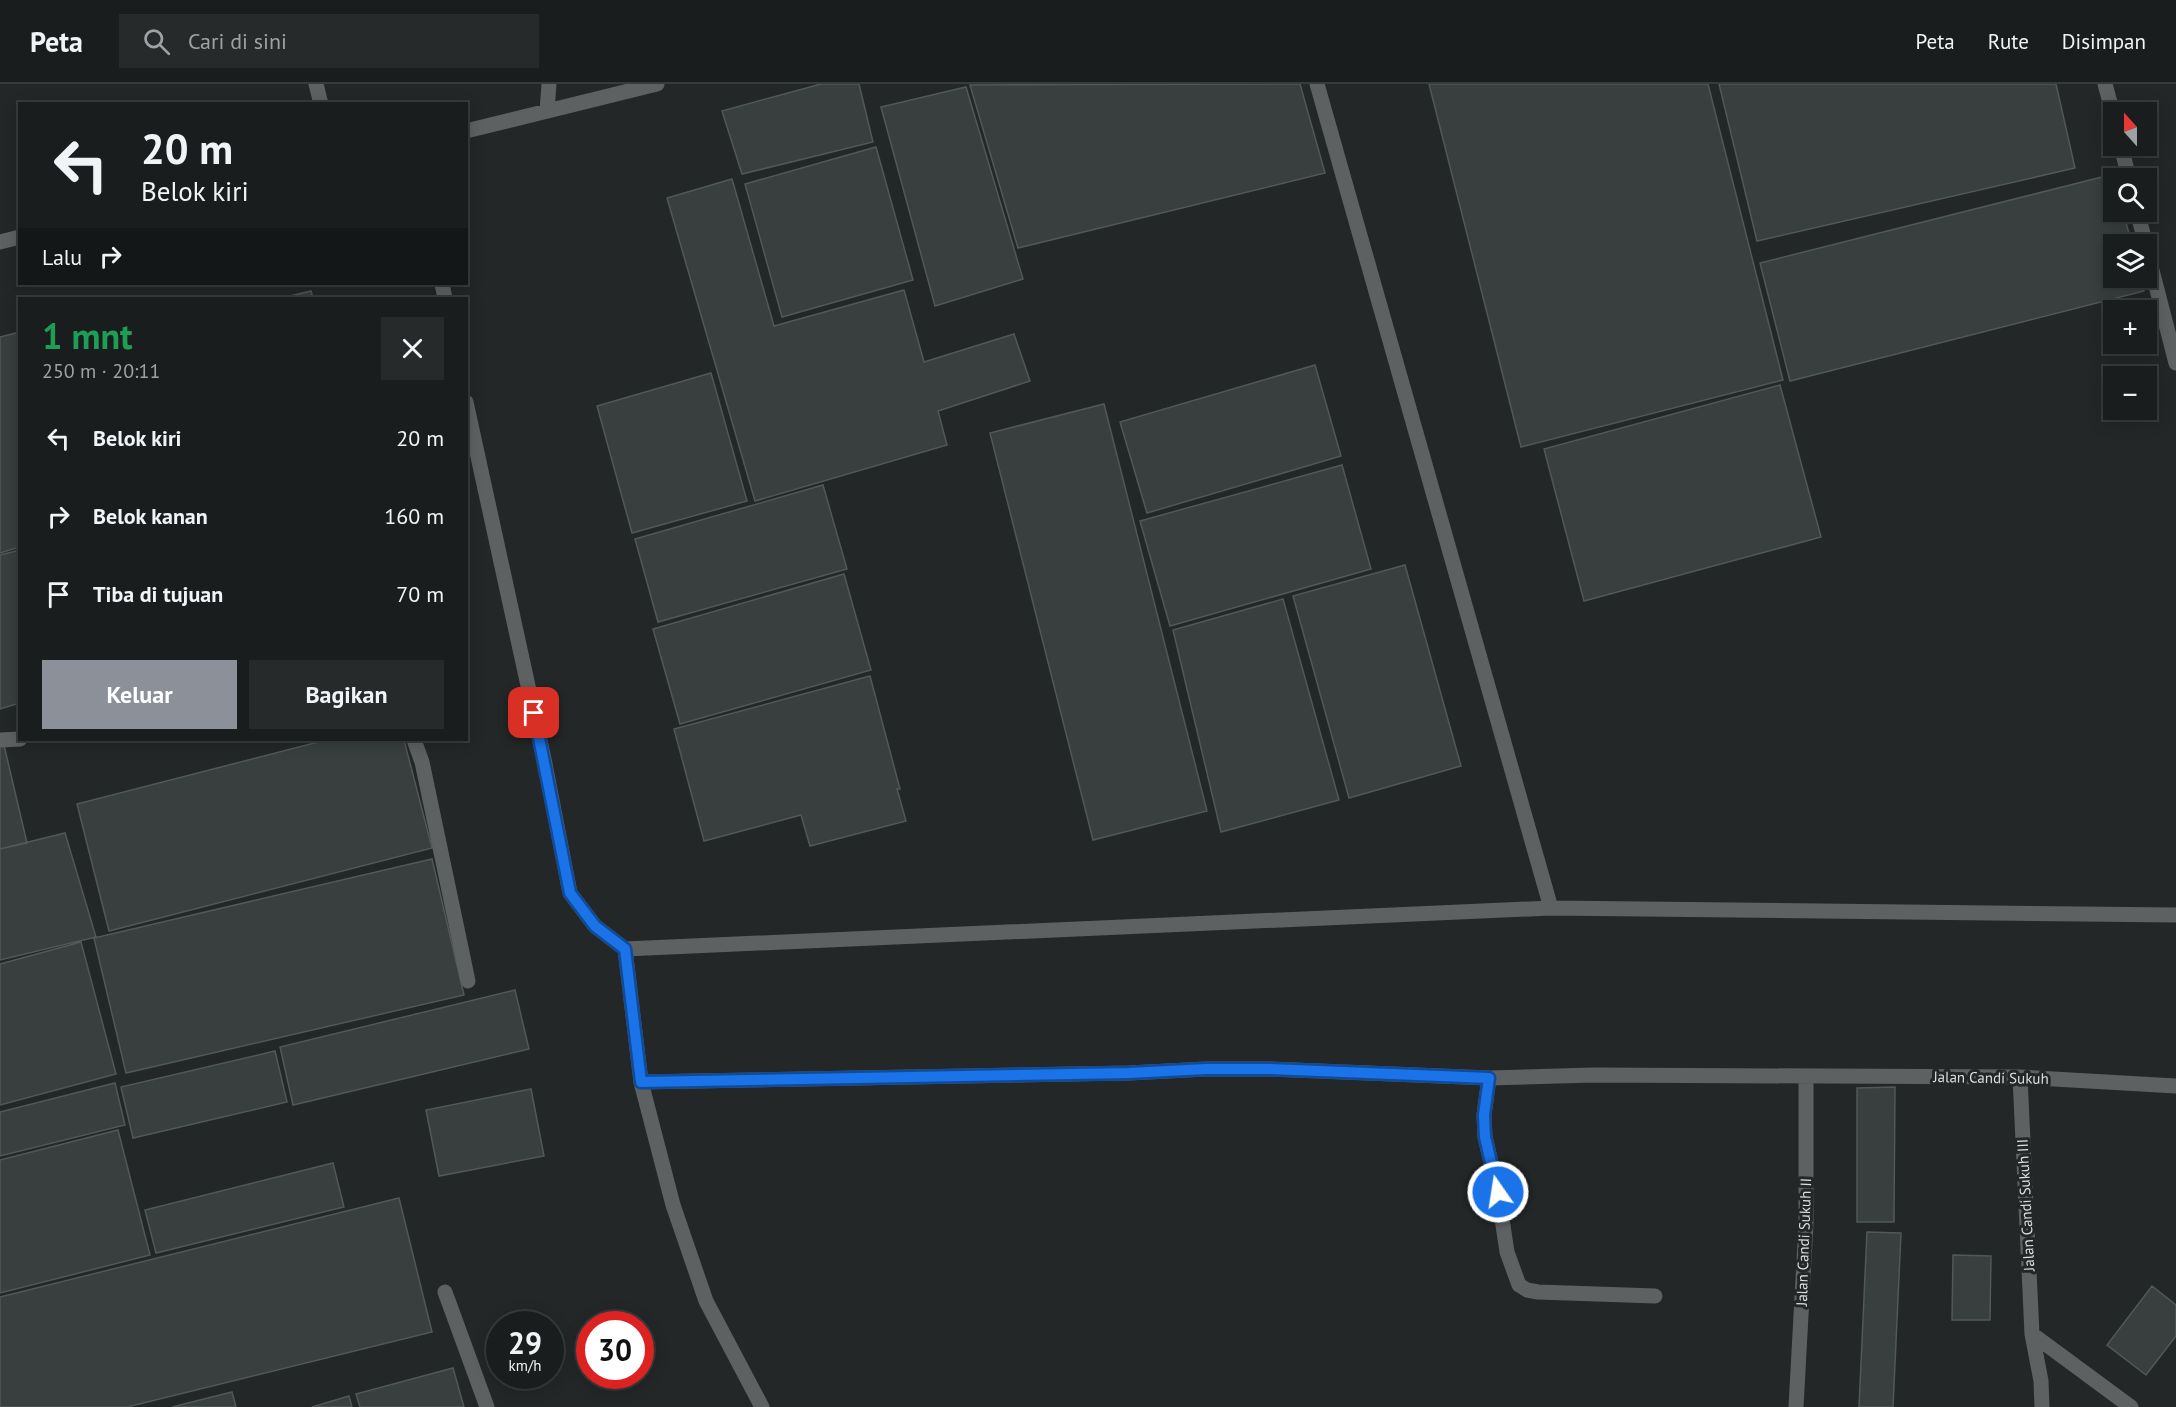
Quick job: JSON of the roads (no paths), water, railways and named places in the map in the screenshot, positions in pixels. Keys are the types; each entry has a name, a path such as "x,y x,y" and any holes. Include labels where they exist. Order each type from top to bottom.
{"street":[{"path":"316,84 320,102"},
{"path":"547,111 549,84"},
{"path":"468,131 657,84"},
{"path":"1317,84 1551,908"},
{"path":"2105,84 2110,102"},
{"path":"0,242 18,238"},
{"path":"2157,284 2174,344 2176,363"},
{"path":"468,411 544,759 570,893 595,926 625,949 1551,908 2176,915"},
{"path":"0,741 18,739"},
{"path":"414,741 422,762 468,981"},
{"path":"625,949 641,1082 673,1205 706,1301 762,1407"},
{"name":"Jalan Candi Sukuh","path":"641,1082 1270,1069 1489,1078 1593,1075 2020,1077 2176,1086"},
{"name":"Jalan Candi Sukuh II","path":"1796,1407 1806,1224 1806,1076"},
{"name":"Jalan Candi Sukuh III","path":"2020,1077 2032,1334 2041,1381 2042,1407"},
{"path":"1489,1078 1484,1115 1485,1137 1498,1192 1507,1252 1519,1285 1527,1290 1538,1292 1655,1296"},
{"path":"445,1292 487,1407"},
{"path":"2032,1334 2131,1407"}]}
